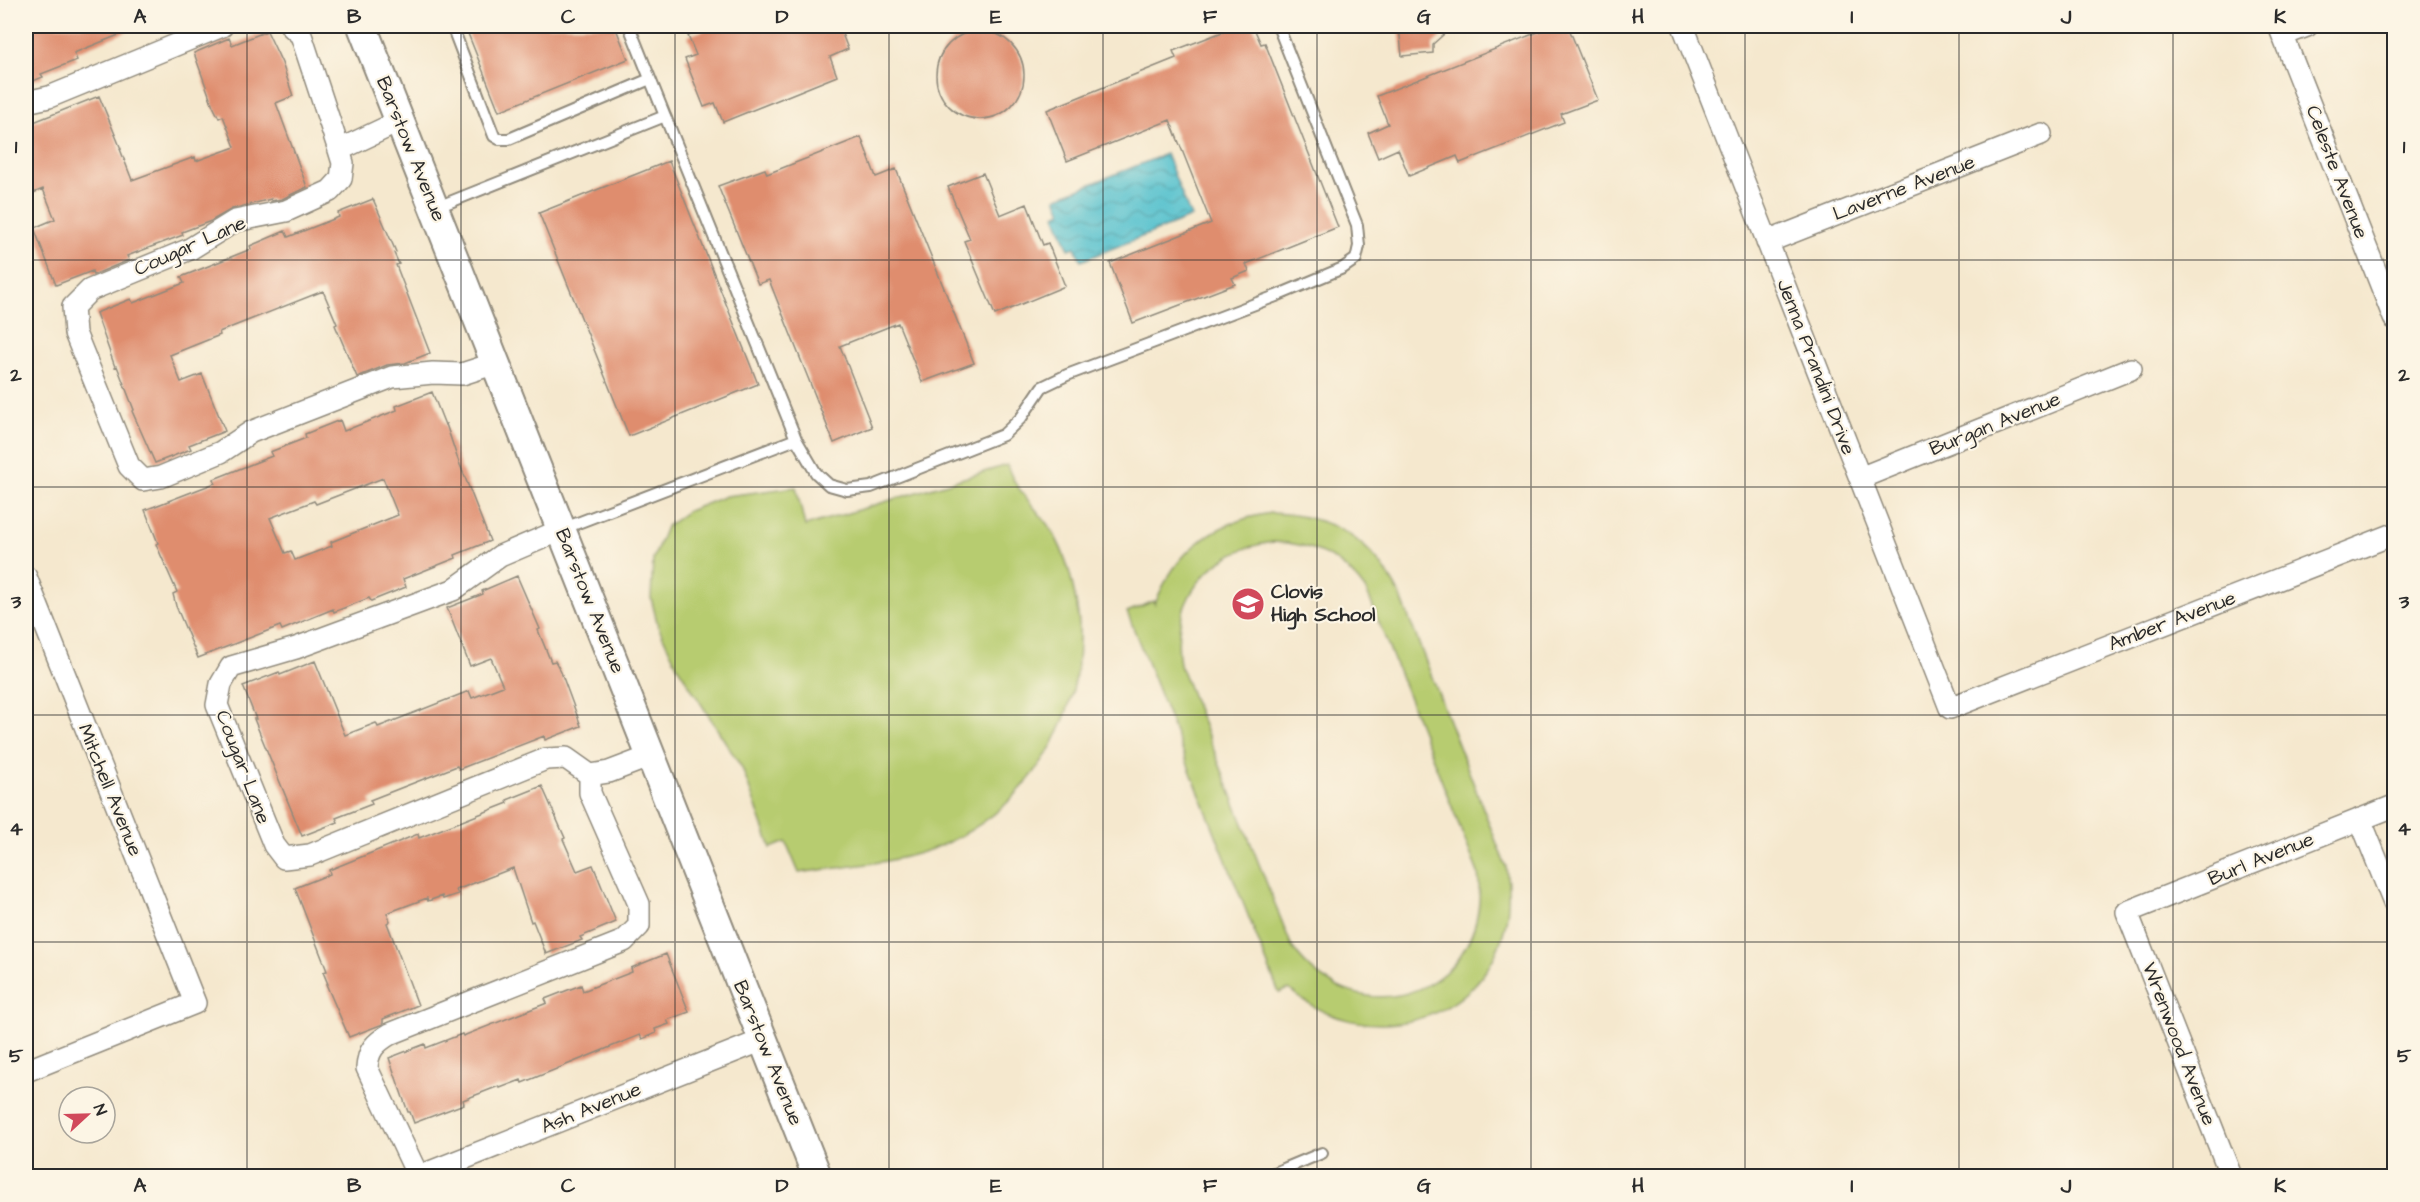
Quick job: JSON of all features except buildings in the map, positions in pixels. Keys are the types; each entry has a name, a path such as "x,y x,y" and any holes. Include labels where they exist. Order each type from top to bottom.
{"street":[{"path":"26,102 48,97 222,26"},
{"name":"Cougar Lane","path":"291,26 301,35 339,150 343,163 341,179 330,190 286,210 235,221 190,249 90,290 73,307 75,333 129,466 143,480 160,477 221,452 251,432 392,377 433,373 462,374 496,363"},
{"name":"Barstow Avenue","path":"362,26 817,1176"},
{"name":"Jenna Prandini Drive","path":"1683,26 1950,708"},
{"path":"2281,30 2307,26"},
{"name":"Celeste Avenue","path":"2281,30 2386,271 2394,318"},
{"path":"339,150 400,121"},
{"name":"Laverne Avenue","path":"1767,242 2041,134"},
{"name":"Burgan Avenue","path":"1860,478 2131,369"},
{"name":"Cougar Lane","path":"561,530 500,556 453,590 296,648 231,667 221,684 218,705 274,845 284,858 310,855 546,759 566,758 590,775"},
{"name":"Amber Avenue","path":"1950,708 2394,534"},
{"name":"Mitchell Avenue","path":"26,577 195,1003 26,1071"},
{"path":"419,1176 367,1068 368,1053 376,1042 390,1034 624,941 639,926 639,904 590,793 590,775 609,772 651,756"},
{"name":"Burl Avenue","path":"2127,912 2394,806"},
{"path":"2360,819 2394,903"},
{"name":"Wrenwood Avenue","path":"2127,912 2231,1176"},
{"name":"Ash Avenue","path":"419,1176 763,1040"}],"lane":[{"path":"452,26 494,136 499,139 509,139 650,79"},
{"path":"629,26 796,439 816,473 829,485 846,490 871,487 1003,435 1021,417 1042,387 1050,383 1276,296 1343,268 1356,259 1359,246 1357,225 1278,26"},
{"path":"435,208 665,116"},
{"path":"561,530 796,439"},
{"path":"1267,1176 1322,1153"}],"green space":[{"path":"1007,465 1020,490 1056,538 1068,568 1076,601 1079,628 1078,663 1071,697 1060,728 1044,758 1024,785 1001,808 973,829 942,845 908,856 872,864 799,873 786,842 771,848 742,768 677,666 658,626 651,598 653,559 666,527 688,511 726,496 796,487 805,526"},
{"path":"1271,513 1293,515 1332,525 1363,545 1377,559 1400,595 1506,867 1508,911 1505,926 1492,960 1472,987 1446,1007 1416,1019 1384,1024 1350,1021 1318,1009 1289,989 1279,993 1127,612 1154,601 1155,604 1174,568 1199,542 1231,523","holes":["1273,542 1314,549 1326,555 1348,570 1367,592 1478,873 1477,914 1465,947 1444,973 1416,990 1385,997 1352,992 1320,976 1292,947 1180,665 1178,642 1181,620 1188,600 1198,583 1212,568 1229,556 1250,547"]}],"water":[{"path":"1166,154 1191,217 1081,261 1075,247 1069,249 1055,215 1062,212 1056,198"}],"place":[{"name":"Clovis High School","path":"1248,604"}]}
